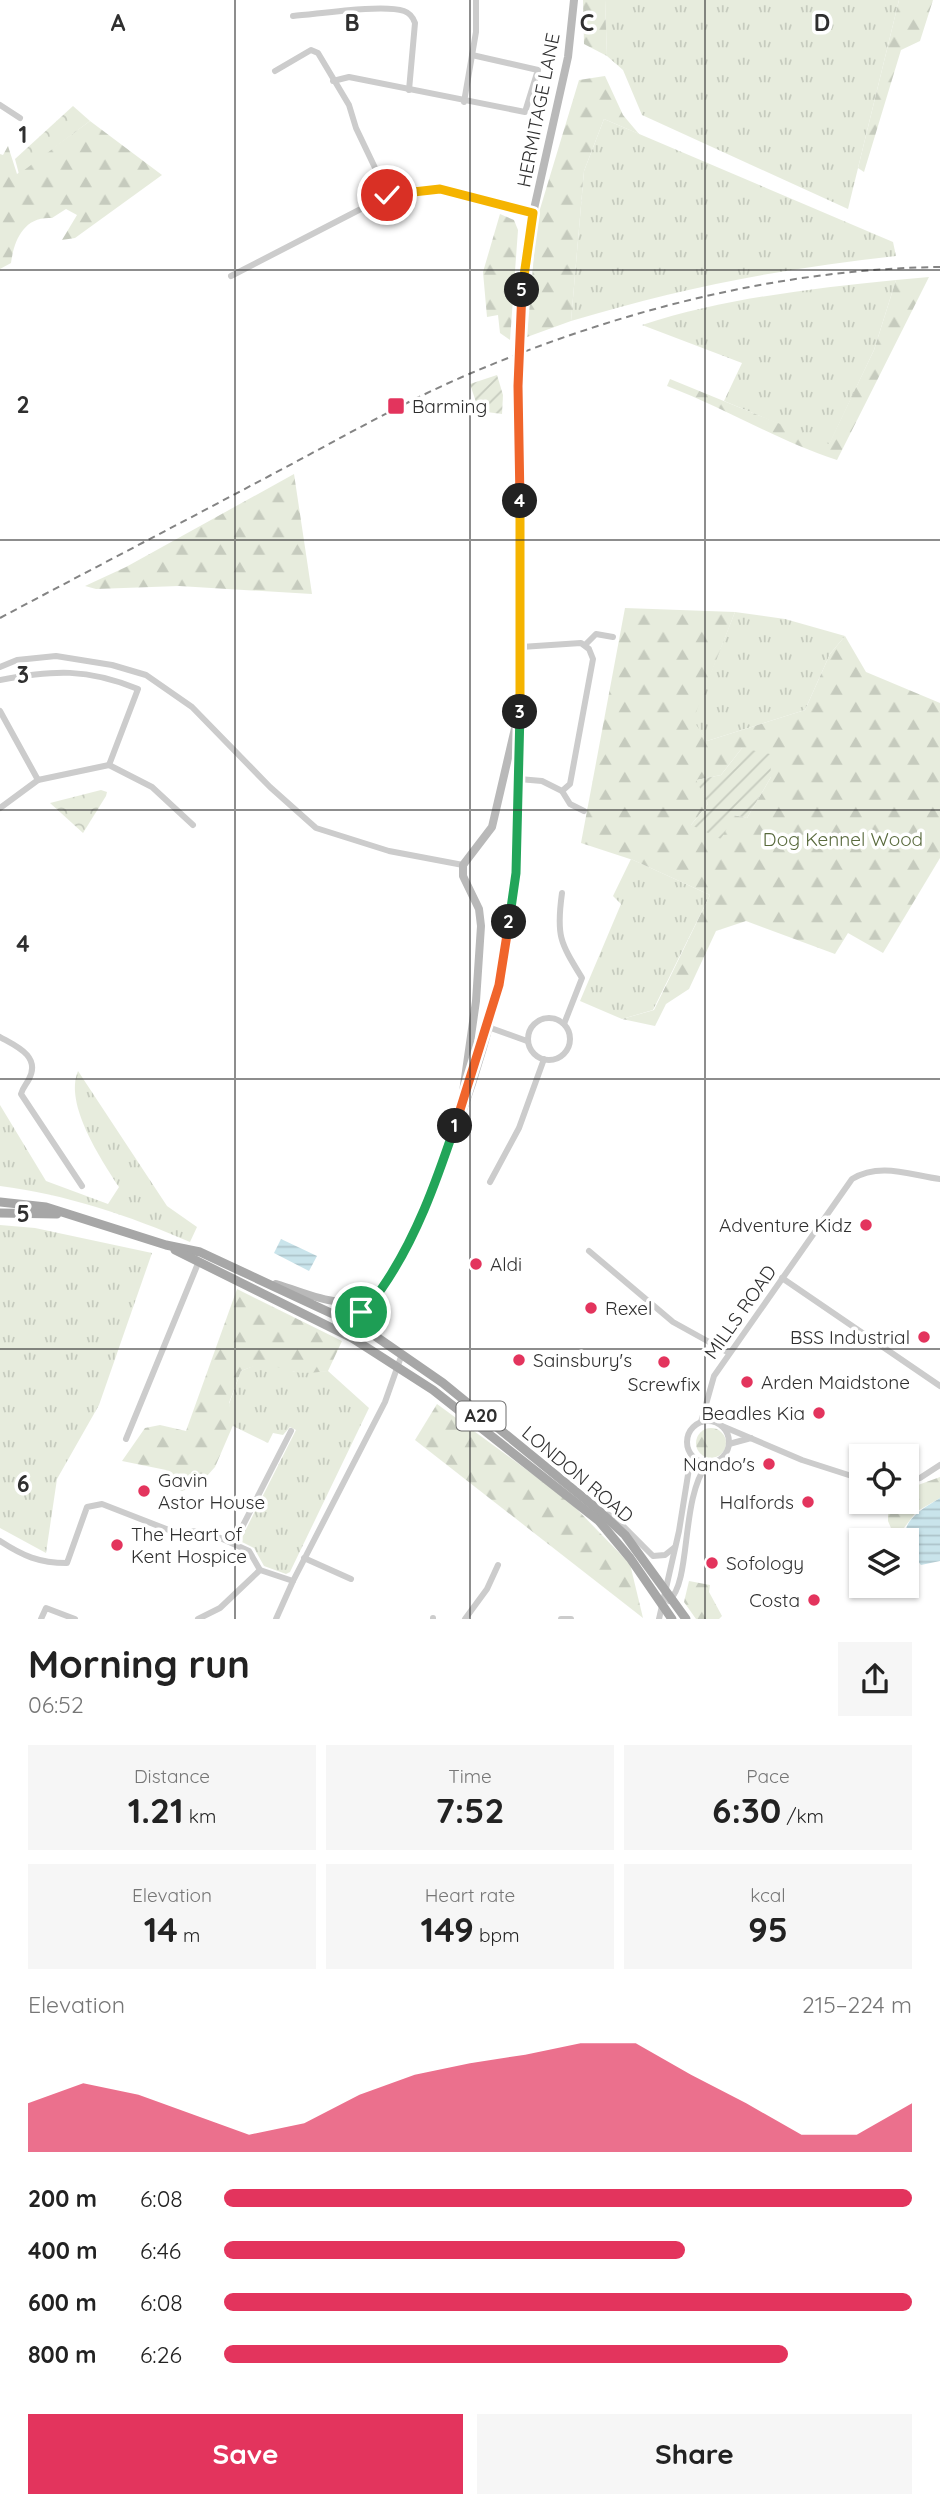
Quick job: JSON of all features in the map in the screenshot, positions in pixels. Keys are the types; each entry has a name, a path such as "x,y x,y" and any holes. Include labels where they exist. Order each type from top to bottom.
{"main road":[{"name":"HERMITAGE LANE","path":"365,1329 379,1304 380,1292 425,1208 460,1112 499,985 516,873 519,779 521,647 518,338 533,213 568,57 574,0"},
{"path":"460,1112 476,1001 481,926 479,909 463,876 463,865 492,827 520,705"},
{"name":"LONDON ROAD","path":"0,1202 46,1208 166,1245 200,1252 365,1329 402,1354 596,1508 625,1535 686,1619"},
{"name":"LONDON ROAD","path":"0,1213 69,1214"},
{"name":"LONDON ROAD","path":"166,1245 199,1264 352,1338 400,1368 590,1512 614,1536 672,1619"},
{"path":"267,1281 337,1303 356,1302 380,1292"},
{"path":"352,1338 355,1323 371,1296"},
{"path":"352,1338 365,1329"}],"street":[{"path":"464,102 472,55 476,0"},
{"path":"293,16 369,10 403,10 411,15 415,23 409,90"},
{"path":"275,71 315,50 349,105 356,128 387,195"},
{"path":"333,82 349,77 464,102 526,112 538,70 472,55"},
{"path":"0,105 20,118"},
{"path":"231,276 387,195 440,189 533,213"},
{"path":"521,647 585,645 596,634 613,638"},
{"path":"562,790 571,781 593,659 585,645"},
{"path":"0,667 17,660 56,656 112,665 146,676 192,707 270,787 316,828 389,851 463,865"},
{"path":"0,680 70,670 118,681 138,689 109,765"},
{"path":"0,711 38,780"},
{"path":"0,808 38,780 109,765 152,787 193,825"},
{"path":"519,779 542,781 562,790 570,804 584,811"},
{"path":"565,811 570,804"},
{"path":"562,893 558,928 563,947 582,978 564,1024"},
{"path":"552,1018 564,1024 570,1036 567,1049 557,1058 544,1059 533,1053 527,1041 530,1028 540,1020 552,1018"},
{"path":"488,1027 527,1041"},
{"path":"0,1037 26,1052 32,1062 30,1078 21,1094 82,1186"},
{"path":"490,1182 519,1128 544,1059"},
{"name":"MILLS ROAD","path":"701,1422 710,1385 729,1353 852,1179 865,1170 884,1170 940,1179"},
{"path":"589,1251 673,1322 729,1353"},
{"path":"126,1439 199,1264 200,1252"},
{"path":"782,1278 940,1386"},
{"path":"276,1619 400,1368 402,1354"},
{"path":"707,1405 729,1444"},
{"path":"659,1619 664,1605 691,1457 687,1447 688,1435 701,1422 719,1425 802,1460 849,1475"},
{"path":"234,1543 291,1432"},
{"path":"691,1457 707,1464 720,1460 729,1444 752,1438"},
{"path":"664,1605 673,1599 681,1577 692,1491 707,1464"},
{"path":"919,1478 940,1465"},
{"path":"0,1541 26,1557 45,1563 67,1563 84,1514 94,1504 174,1532 205,1531 234,1543 255,1557 260,1570"},
{"path":"596,1508 616,1519 653,1556 665,1555 675,1547"},
{"path":"304,1559 351,1579"},
{"path":"465,1619 488,1588 498,1565"},
{"path":"260,1570 293,1581"},
{"path":"198,1619 220,1608 260,1570"},
{"path":"41,1619 46,1608 75,1619"},
{"path":"561,1619 570,1619"}],"green space":[{"path":"583,0 605,0 607,56 584,44"},
{"path":"605,0 899,0 848,209 642,115 623,70 607,56"},
{"path":"899,0 933,0 920,41 901,50 864,172 858,168"},
{"path":"605,76 623,115 639,134 604,119 584,171 571,321 527,337 537,219 579,80"},
{"path":"73,106 90,121 19,174 15,159"},
{"path":"604,119 893,242 896,256 732,281 571,321 584,171"},
{"path":"90,121 162,175 75,238 62,240 77,215 66,209 52,218 34,221 18,238 11,263 0,269 0,154 3,155 8,146 17,174"},
{"path":"500,214 514,220 518,230 510,340 500,333 498,315 487,317 483,272"},
{"path":"929,277 837,460 794,444 667,386 670,379 829,444 874,350 896,280"},
{"path":"896,280 874,350 829,445 724,401 742,363 642,325 736,301"},
{"path":"497,375 503,395 502,414 479,411 470,384"},
{"path":"294,474 312,594 179,586 96,589 85,586 126,567"},
{"name":"Dog Kennel Wood","path":"625,608 735,612 693,720 707,741 805,710 830,654 845,636 866,672 940,703 940,858 883,953 848,933 835,954 746,921 716,931 689,989 666,1004 655,1026 622,1019 654,1010 710,895 633,860 581,843","holes":["742,748 771,777 747,818 734,815 691,825 708,804 697,780 721,775"]},
{"path":"735,612 785,619 845,636 830,654 805,710 707,741 692,720"},
{"path":"742,748 770,754 771,777 747,818 734,815 721,839 691,825 708,804 696,780 721,775"},
{"path":"101,790 107,792 106,796 83,833 50,803"},
{"path":"631,859 710,895 653,1010 622,1019 580,1001 621,904 613,896"},
{"path":"78,1071 167,1206 197,1227 190,1242 97,1207 49,1194 0,1186 0,1105 46,1181 108,1204 119,1187 94,1147 80,1115 75,1084"},
{"path":"0,1225 35,1228 152,1253 99,1405 57,1479 46,1553 0,1528"},
{"path":"237,1289 342,1341 328,1371 299,1373 264,1364 241,1371 229,1403 234,1423 215,1467 197,1487 181,1491 173,1484 166,1470 122,1461 145,1428 160,1425 186,1431"},
{"path":"258,1364 274,1364 295,1372 328,1371 369,1408 290,1572 286,1574 264,1566 254,1548 240,1541 296,1430 290,1427 283,1435 273,1433 268,1443 233,1426 229,1404 241,1371"},
{"path":"437,1404 568,1500 630,1564 643,1618 415,1440"},
{"path":"711,1428 722,1432 726,1443 722,1454 711,1458 700,1454 696,1443 700,1432"},
{"path":"940,1477 940,1498 919,1510 919,1485"},
{"path":"888,1514 914,1514 904,1528 891,1528"},
{"path":"689,1581 710,1585 709,1592 722,1616 719,1619 696,1619 684,1602"}],"water":[{"path":"281,1239 317,1256 309,1271 274,1253"},
{"path":"940,1498 940,1561 921,1565 919,1562 919,1528 906,1528 919,1512"}],"railway":[{"path":"0,618 394,410 444,385 525,351 641,313 759,285 819,276 940,267"}],"place":[{"name":"Barming","path":"396,406"},
{"name":"Adventure Kidz","path":"866,1225"},
{"name":"Aldi","path":"476,1264"},
{"name":"Rexel","path":"591,1308"},
{"name":"BSS Industrial","path":"924,1337"},
{"name":"Sainsbury's","path":"519,1360"},
{"name":"Screwfix","path":"664,1362"},
{"name":"Arden Maidstone","path":"747,1382"},
{"name":"Beadles Kia","path":"819,1413"},
{"name":"Nando's","path":"769,1464"},
{"name":"Gavin Astor House","path":"144,1491"},
{"name":"Halfords","path":"808,1502"},
{"name":"The Heart of Kent Hospice","path":"117,1545"},
{"name":"Sofology","path":"712,1563"},
{"name":"Costa","path":"814,1600"}],"route":[{"path":"361,1312 371,1296 380,1292 425,1208 484,1042 499,985 516,873 522,601 518,338 533,213 440,189 387,195"}]}
